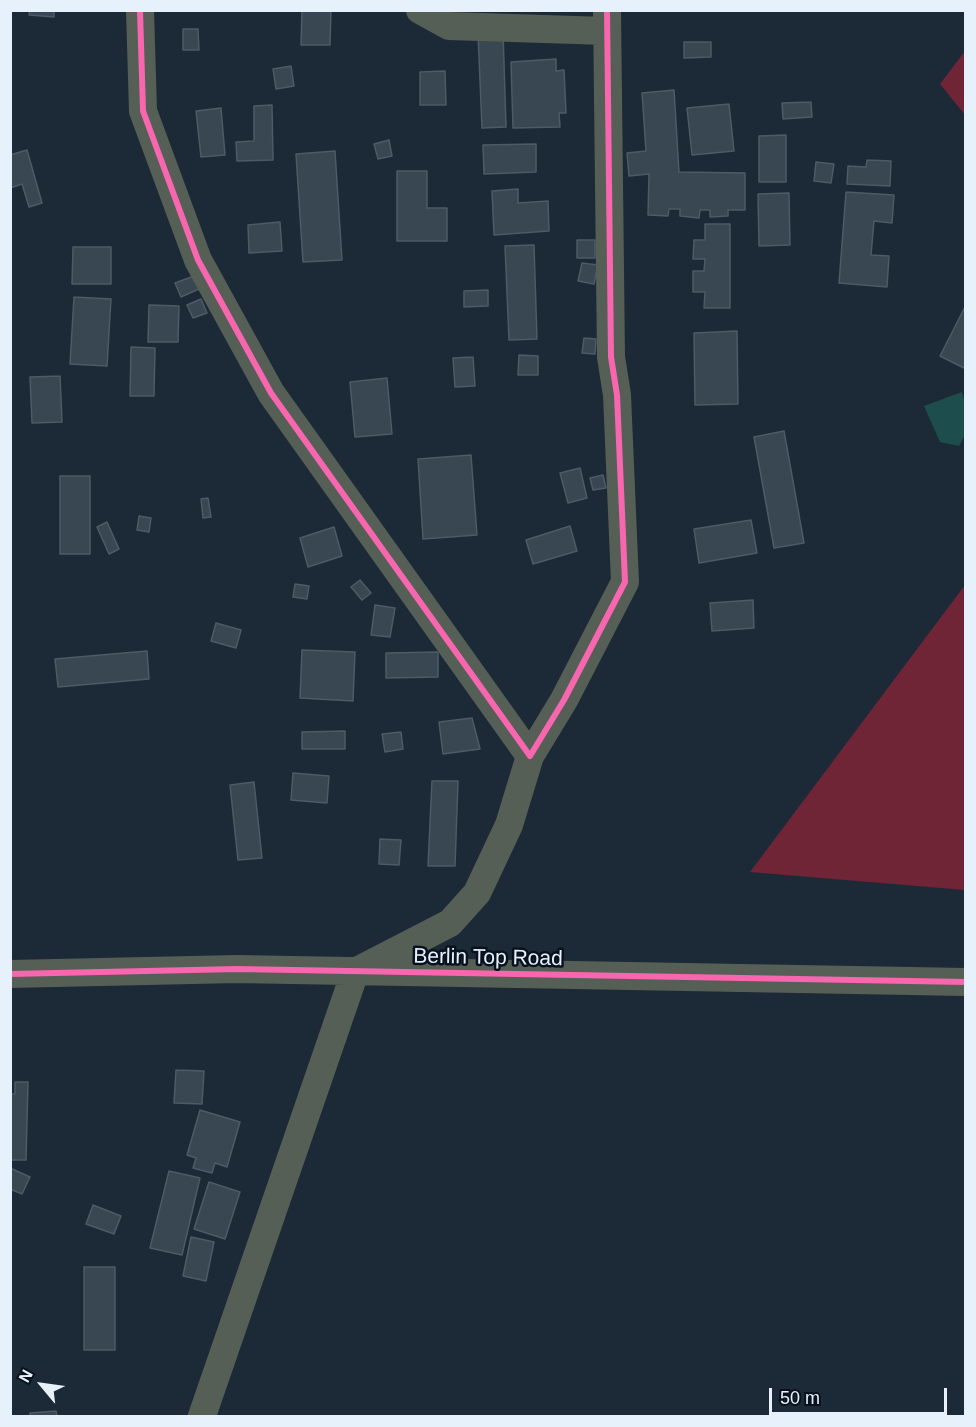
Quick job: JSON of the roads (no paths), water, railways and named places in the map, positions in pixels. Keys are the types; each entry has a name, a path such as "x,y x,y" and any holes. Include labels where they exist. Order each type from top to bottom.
{"street":[{"path":"140,10 143,111 198,260 271,393 530,756"},
{"path":"202,1416 355,972 450,923 477,893 509,825 530,756 564,700 625,582 617,395 611,357 607,21 449,26 420,10"},
{"name":"Berlin Top Road","path":"10,974 237,969 966,982"}]}
